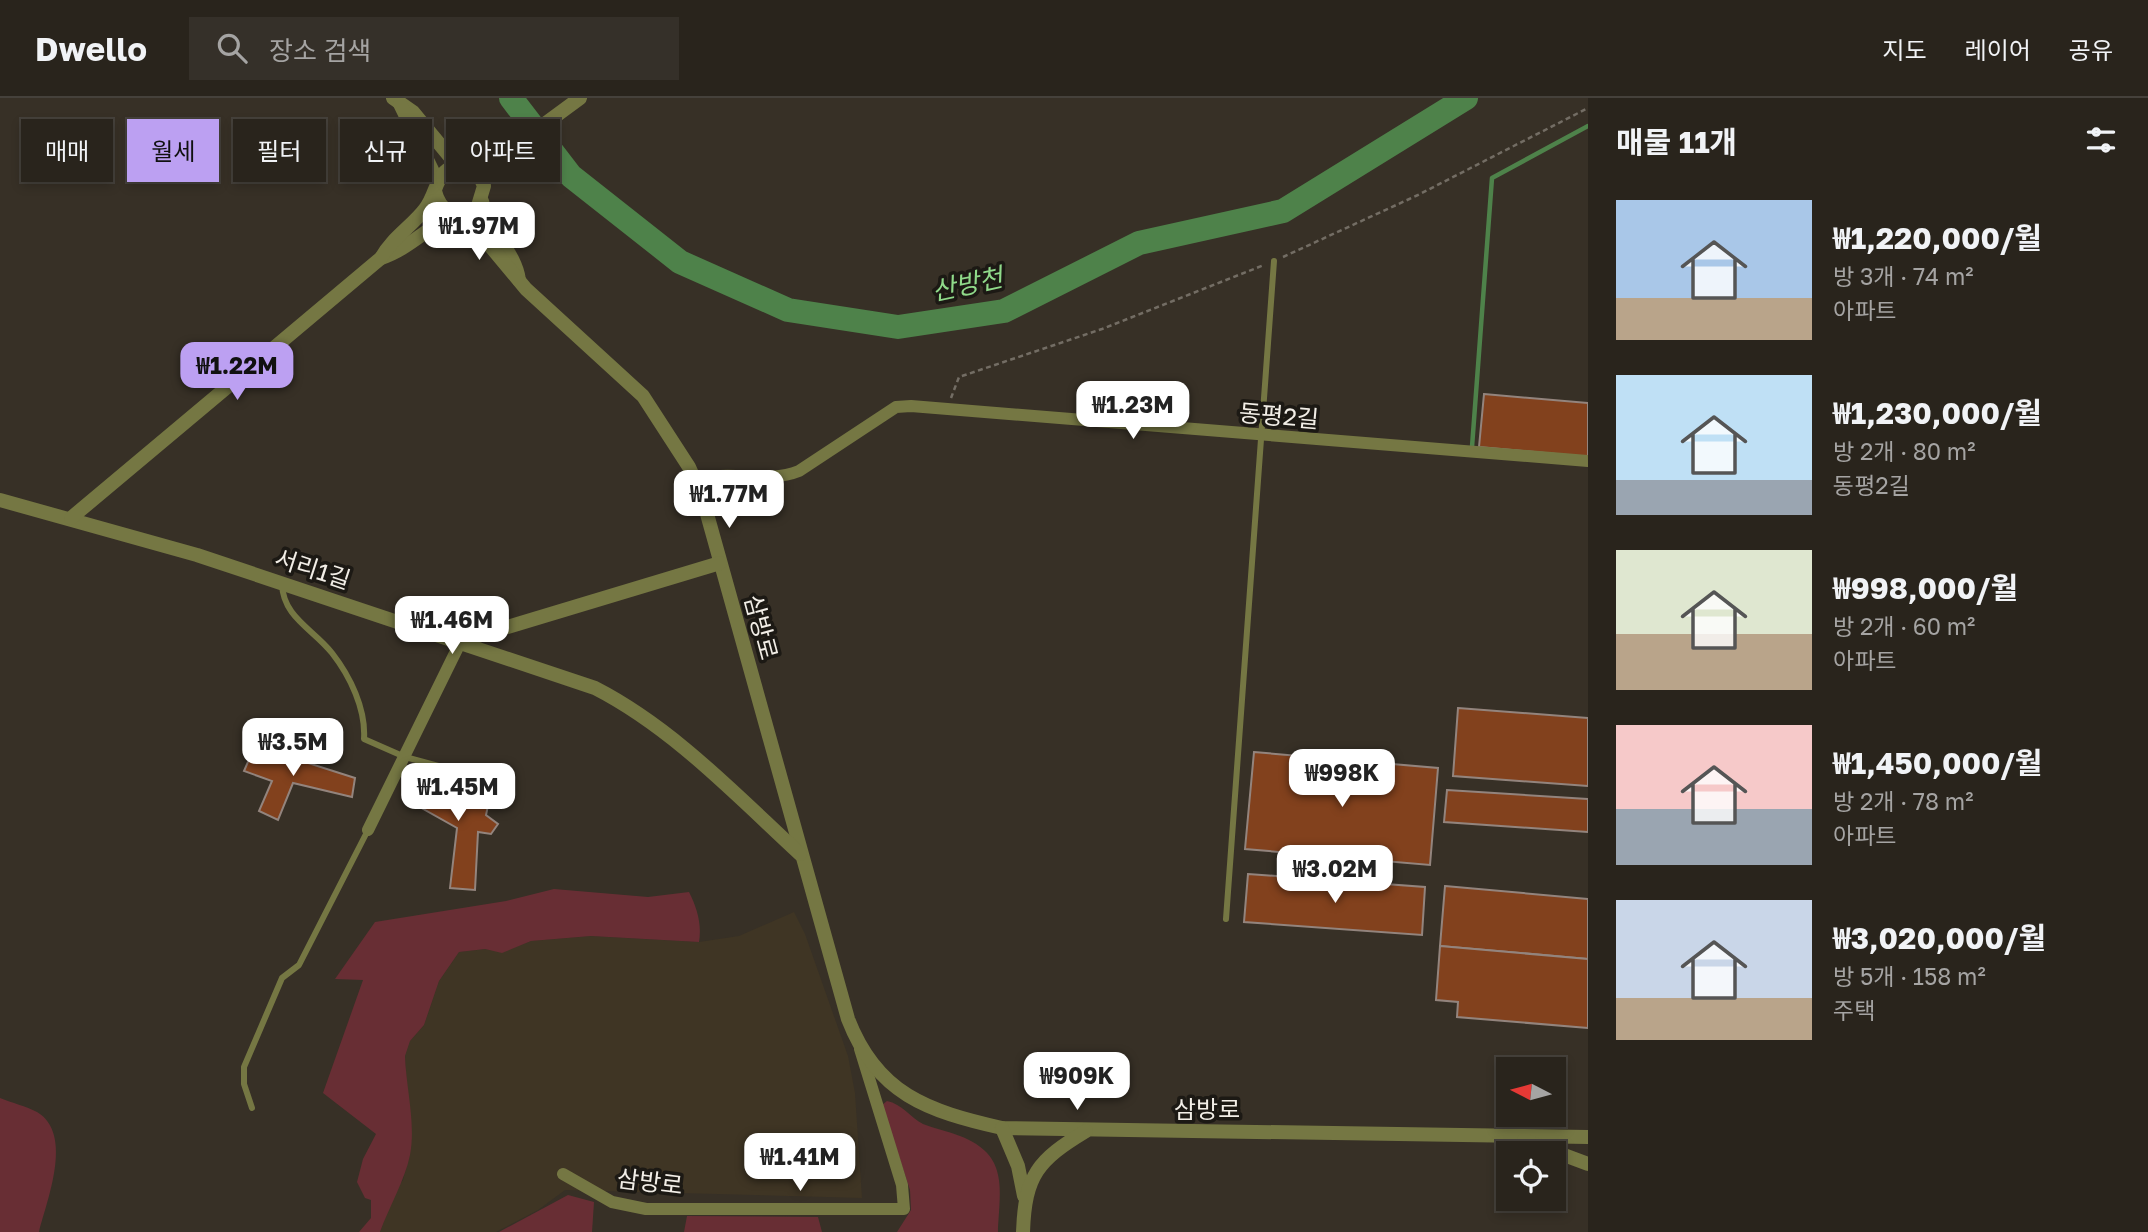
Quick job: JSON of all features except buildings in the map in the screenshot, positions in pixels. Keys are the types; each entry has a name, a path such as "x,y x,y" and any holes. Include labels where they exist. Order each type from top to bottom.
{"street":[{"path":"551,119 580,98"},
{"path":"396,101 413,112 446,152"},
{"path":"396,101 436,186 441,207 457,215"},
{"path":"71,519 381,258 389,244 426,208 446,170"},
{"path":"381,258 394,254 432,225 457,215 472,213 482,201 482,182"},
{"name":"삼방로","path":"482,201 496,237 517,264 519,280"},
{"name":"삼방로","path":"457,215 583,344 643,396 695,481 801,855 902,1185 904,1209 646,1209 612,1202 563,1174"},
{"name":"동평2길","path":"695,481 714,474 765,479 783,477 800,471 896,407 911,405 1588,461"},
{"name":"서리1길","path":"0,500 282,582 461,640 595,688 631,706 717,778 801,855"},
{"path":"368,830 461,640 720,563"},
{"name":"삼방로","path":"859,1045 873,1067 891,1086 926,1107 1002,1128 1499,1133"},
{"path":"1002,1128 1018,1166 1024,1196 1023,1232"},
{"path":"1024,1196 1039,1167 1058,1149 1088,1130"},
{"path":"1499,1133 1588,1137"},
{"path":"1499,1133 1547,1147 1588,1164"}],"lane":[{"path":"1226,919 1274,261"},
{"path":"282,582 282,598 292,615 332,653 351,684 365,726 364,739 405,757 491,780 506,792"},
{"path":"252,1108 244,1084 244,1066 282,978 299,965 368,830"}],"path":[{"path":"947,409 959,377 1102,329 1274,261 1418,195 1588,108"}],"shaded area":[{"path":"554,889 648,897 689,892 698,916 699,942 591,936 531,941 502,953 485,949 459,952 439,981 424,1025 410,1041 405,1056 412,1143 404,1174 380,1232 359,1232 371,1218 371,1200 365,1198 357,1182 363,1159 376,1134 323,1093 363,980 335,979 375,922 506,901"},
{"path":"794,912 805,934 848,1056 855,1093 862,1198 565,1190 538,1210 496,1232 380,1232 394,1192 403,1180 410,1153 405,1056 410,1041 424,1025 439,981 459,952 485,949 502,952 531,941 591,936 699,942 739,936"},
{"path":"0,1098 37,1112 48,1122 54,1136 55,1168 39,1232 0,1232"},
{"path":"887,1101 923,1124 960,1136 987,1153 994,1163 1000,1187 998,1232 897,1232 911,1210 910,1190 882,1105"},
{"path":"568,1195 594,1202 592,1232 499,1232"},
{"path":"687,1216 818,1217 822,1232 684,1232"}],"waterway":[{"name":"산방천","path":"511,98 571,176 680,262 788,310 898,327 1004,311 1139,243 1283,211 1466,98"},
{"path":"1472,447 1492,178 1588,126"}]}
